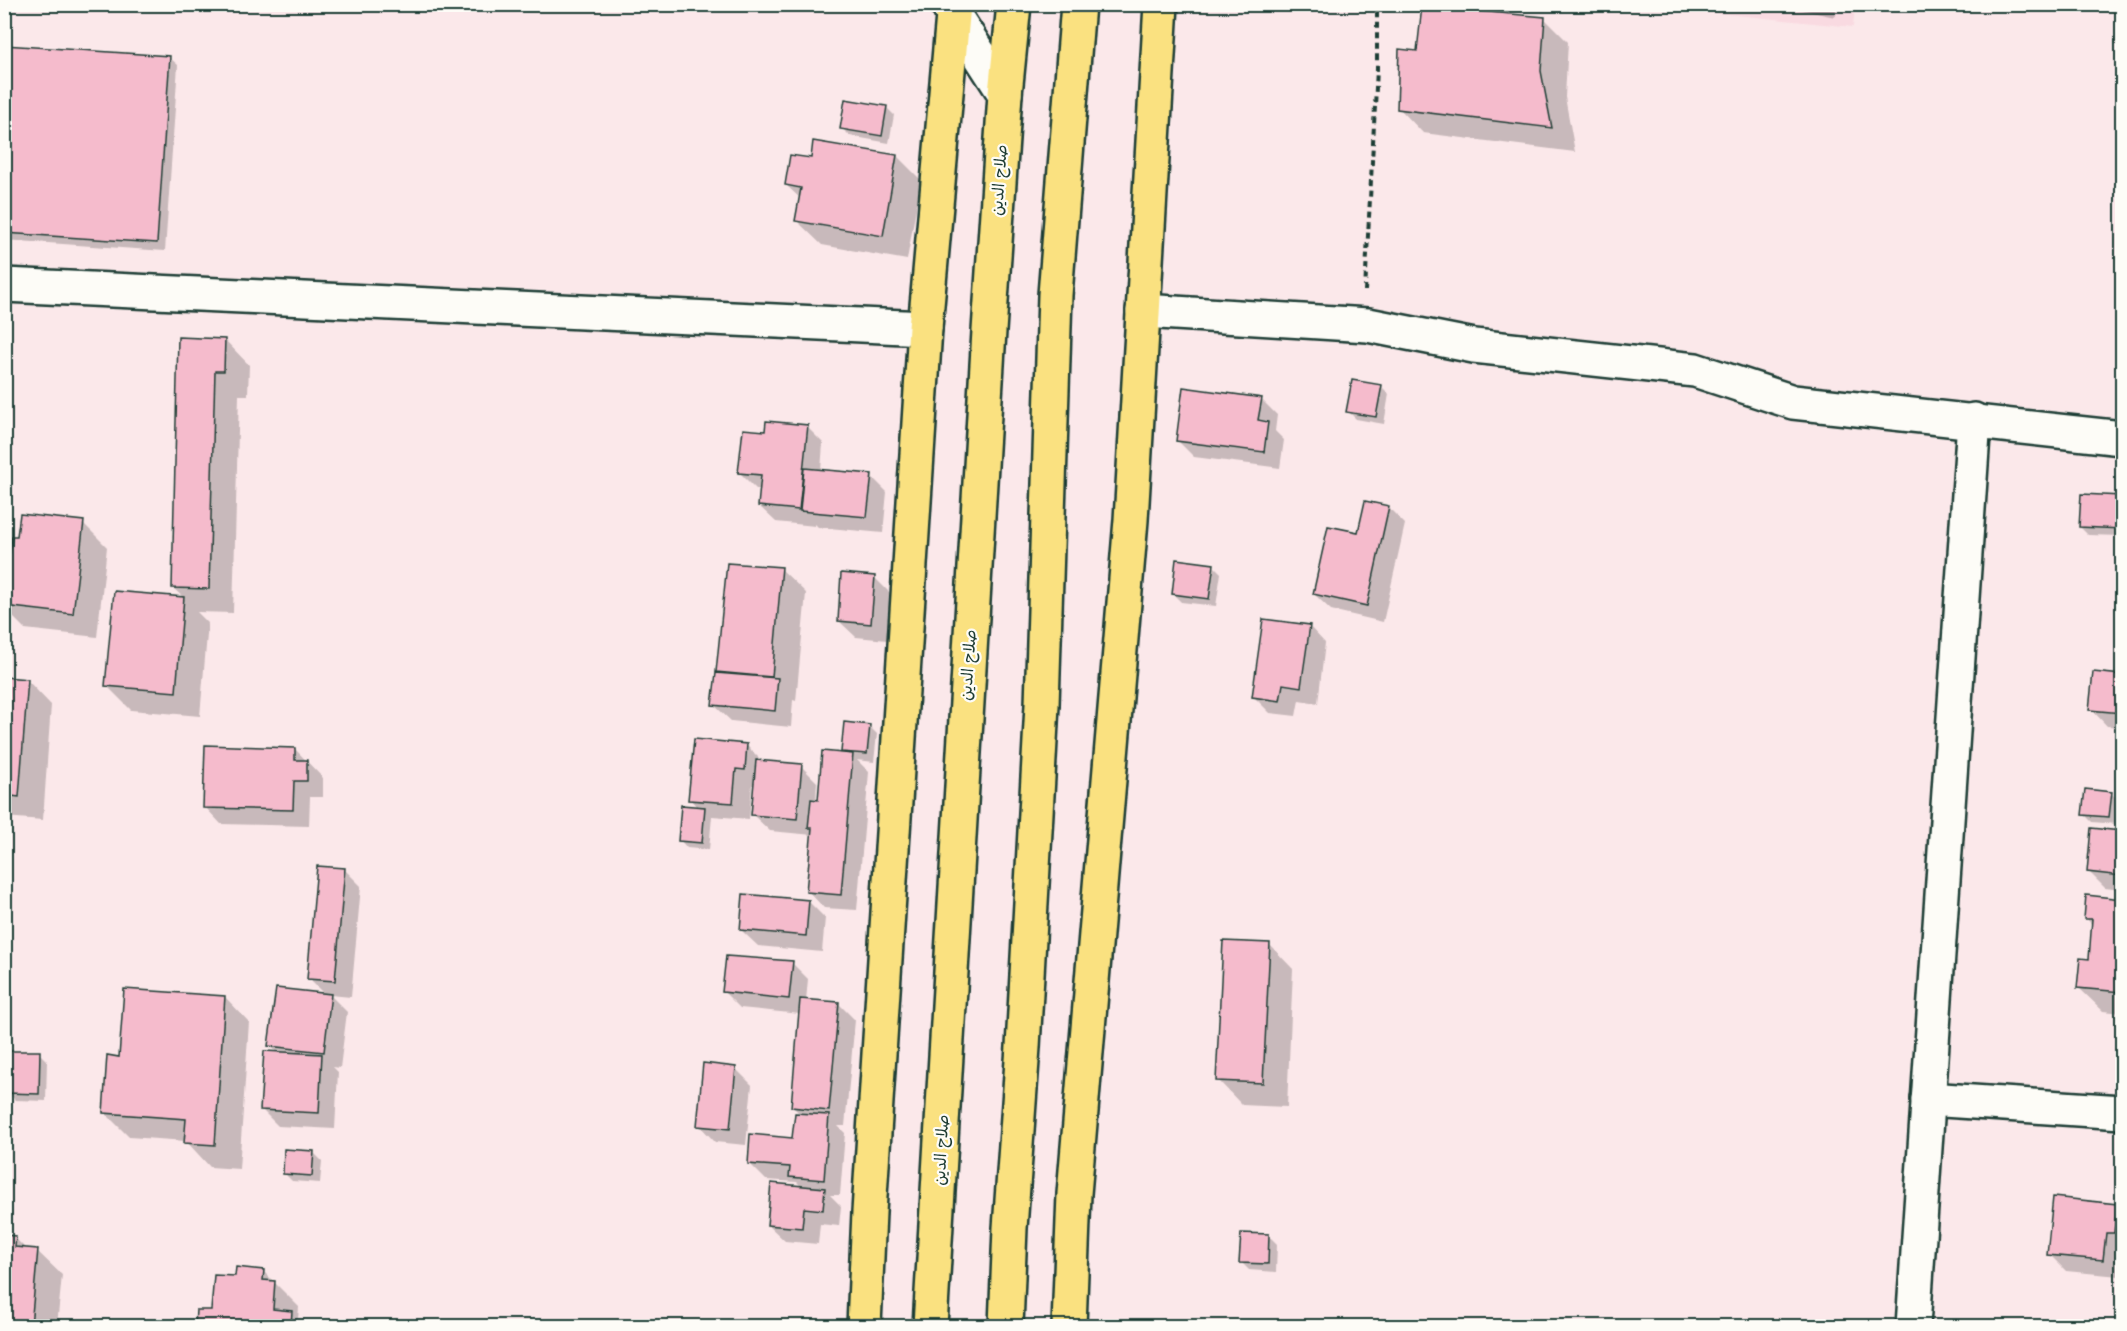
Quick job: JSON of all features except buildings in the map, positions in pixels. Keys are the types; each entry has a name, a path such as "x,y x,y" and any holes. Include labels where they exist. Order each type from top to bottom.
{"main road":[{"name":"صلاح الدين","path":"930,1326 965,707 1005,94 1014,4"},
{"path":"1006,1326 1042,705 1055,295 1078,4"},
{"path":"1069,1326 1074,1194 1130,532 1161,4"},
{"path":"864,1326 925,328 951,8"}],"street":[{"path":"951,8 1005,94"},
{"path":"4,285 925,328"},
{"path":"1143,311 1363,325 1474,346 1695,370 1792,402 1974,420 2104,438 2122,438"},
{"path":"1913,1326 1974,420"},
{"path":"1929,1099 2122,1112"}],"path":[{"path":"1363,325 1377,69 1377,4"}],"shaded area":[{"path":"1637,5 1855,5 1853,27"}]}
